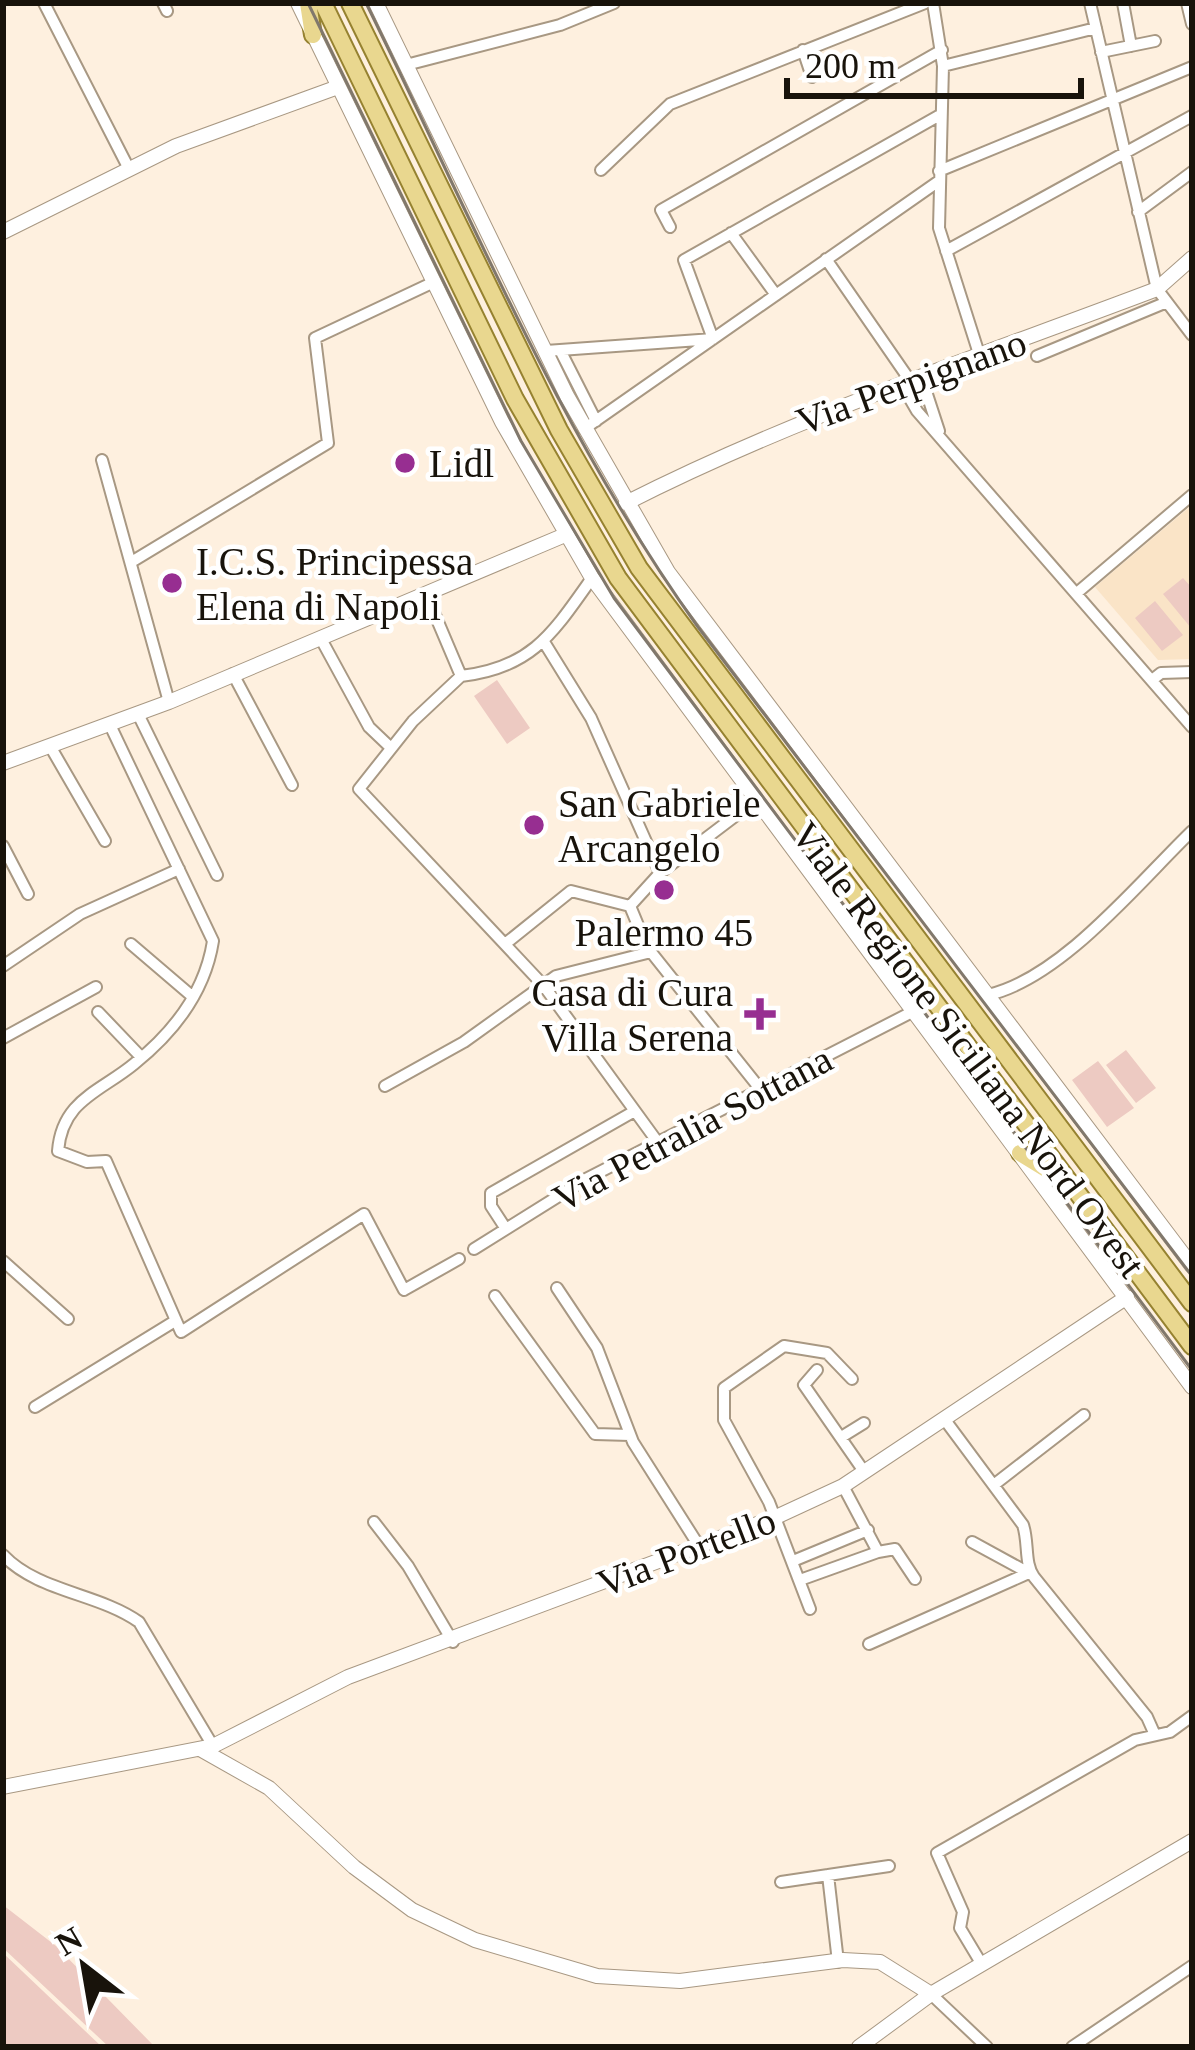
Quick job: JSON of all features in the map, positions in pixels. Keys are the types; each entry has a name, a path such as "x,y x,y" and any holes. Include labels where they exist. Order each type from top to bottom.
{"main road":[{"path":"308,3 313,35"},
{"name":"Viale Regione Siciliana Nord Ovest","path":"323,3 514,399 598,547 661,640 1192,1346"},
{"name":"Viale Regione Siciliana Nord Ovest","path":"350,3 559,430 639,568 1192,1304"},
{"path":"1021,1153 1071,1184"}],"street":[{"path":"44,3 128,167"},
{"name":"Viale Regione Siciliana Nord Ovest","path":"298,3 434,282 592,578 1192,1387"},
{"name":"Viale Regione Siciliana Nord Ovest","path":"376,3 626,503 698,613 1192,1266"},
{"path":"406,65 560,25 614,3"},
{"path":"601,170 670,104 929,3 944,66 939,228 980,357"},
{"path":"1090,3 1162,296 1192,335"},
{"path":"1123,3 1131,46"},
{"path":"1187,3 1192,23"},
{"path":"944,66 1096,28"},
{"path":"1101,52 1155,41"},
{"path":"803,50 812,77"},
{"path":"670,227 662,210 942,50"},
{"path":"590,425 939,176 1192,67"},
{"path":"3,232 128,167 338,87"},
{"path":"712,339 684,260 940,115"},
{"path":"946,251 1192,116"},
{"path":"1138,212 1192,172"},
{"path":"731,233 776,295"},
{"name":"Via Perpignano","path":"626,503 740,445 1162,296 1192,258"},
{"path":"826,260 912,382 941,440 1192,727"},
{"path":"133,561 328,443 315,338 434,282"},
{"path":"1037,356 1162,296"},
{"path":"553,350 712,339"},
{"path":"912,382 941,440"},
{"path":"102,460 169,702"},
{"path":"1078,592 1192,495"},
{"path":"3,763 169,702 565,535"},
{"path":"592,578 544,641 524,659 488,673 461,676 390,747 358,789 544,986 659,1144"},
{"path":"427,596 461,676"},
{"path":"321,638 369,727 390,747"},
{"path":"544,641 591,718 660,873"},
{"path":"1152,680 1161,673 1192,672"},
{"path":"233,674 292,785"},
{"path":"137,714 217,875"},
{"path":"110,724 213,940 208,971 177,1024 141,1058 73,1108 60,1129 58,1151 87,1162 106,1161 181,1332 364,1214 404,1290 459,1259"},
{"path":"50,746 105,841"},
{"path":"630,906 660,873 754,801"},
{"path":"988,995 1012,988 1054,962 1192,831"},
{"path":"3,846 28,894"},
{"path":"3,966 80,914 179,869"},
{"path":"505,944 571,891 630,906"},
{"path":"630,906 651,952 761,1090"},
{"path":"130,944 193,997"},
{"path":"386,1086 464,1042 544,986 596,962 651,952"},
{"path":"3,1038 96,987"},
{"name":"Via Petralia Sottana","path":"474,1249 586,1179 914,1011"},
{"path":"98,1012 141,1058"},
{"path":"506,1229 491,1206 491,1193 633,1112"},
{"path":"3,1262 68,1319"},
{"path":"557,1288 597,1348 630,1435 699,1546"},
{"path":"495,1296 595,1434 630,1435"},
{"name":"Via Portello","path":"3,1787 207,1747 348,1678 776,1517 843,1486 861,1467 945,1420 1127,1297"},
{"path":"35,1407 175,1321"},
{"path":"811,1609 776,1517 724,1420 724,1388 784,1346 827,1353 852,1379"},
{"path":"817,1370 804,1385 861,1467"},
{"path":"995,1484 1084,1415"},
{"path":"945,1420 1023,1526 1030,1543 1029,1570"},
{"path":"843,1436 864,1423"},
{"path":"843,1486 878,1552"},
{"path":"374,1522 408,1566 453,1642"},
{"path":"793,1562 868,1530"},
{"path":"972,1542 1029,1570 1148,1717 1154,1736"},
{"path":"800,1580 895,1549 915,1579"},
{"path":"3,1556 38,1580 84,1594 140,1622 207,1747 269,1788 354,1867 412,1910 476,1940 598,1976 680,1981 838,1962 880,1962 931,1994 987,2047"},
{"path":"869,1644 1029,1570"},
{"path":"981,1963 960,1928 963,1912 936,1855 1136,1740 1171,1732 1192,1715"},
{"path":"859,2047 981,1963 1192,1841"},
{"path":"781,1882 889,1866"},
{"path":"828,1875 838,1962"},
{"path":"1072,2047 1192,1966"}],"shaded area":[{"path":"1192,505 1192,659 1158,660 1095,587"},
{"path":"1183,578 1192,588 1191,628 1163,594"},
{"path":"1155,601 1183,635 1162,651 1135,618"},
{"path":"497,680 530,728 507,744 474,696"},
{"path":"1126,1050 1156,1088 1136,1103 1106,1065"},
{"path":"1098,1061 1134,1108 1107,1127 1072,1080"},
{"path":"3,1905 56,1946 155,2047 109,2047 3,1948"},
{"path":"3,1953 102,2047 3,2047"}],"tram line":[{"path":"308,3 521,441 614,598 1192,1370"},
{"path":"366,3 519,322 648,554 698,627 1192,1276"}],"place":[{"name":"Lidl","path":"405,463"},
{"name":"I.C.S. Principessa Elena di Napoli","path":"172,583"},
{"name":"San Gabriele Arcangelo","path":"534,825"},
{"name":"Palermo 45","path":"664,890"},
{"name":"Casa di Cura Villa Serena","path":"760,1014"}]}
